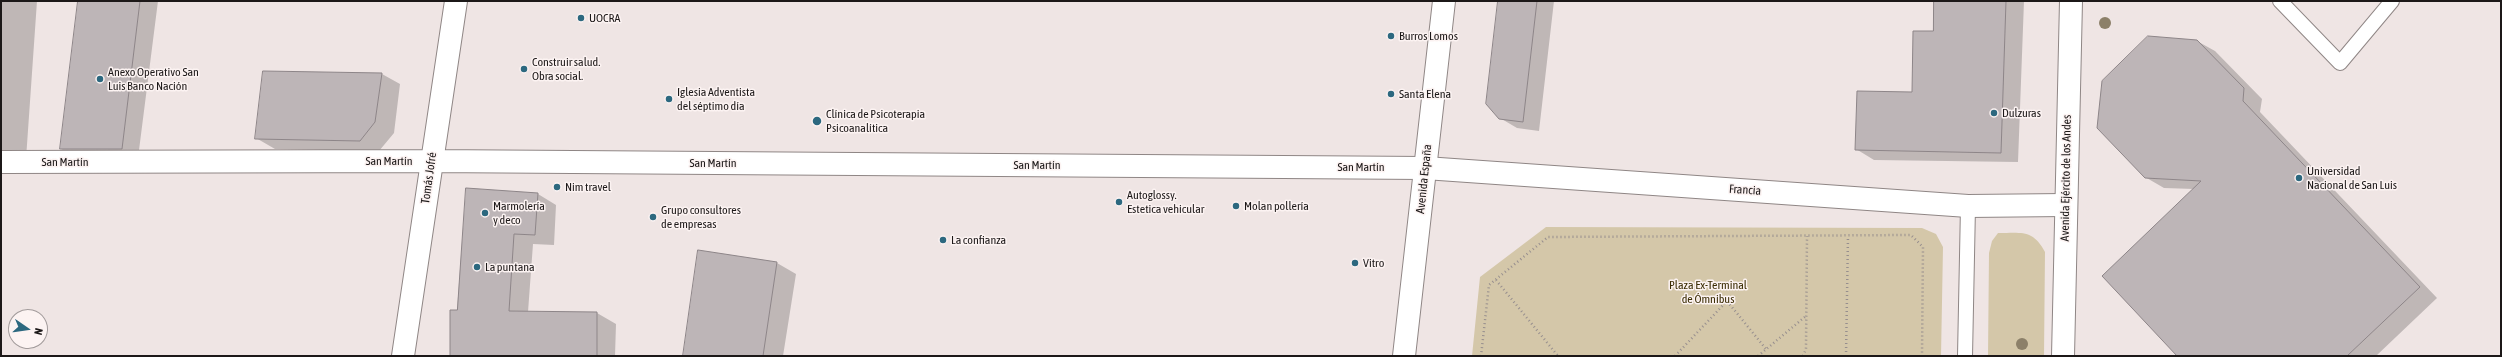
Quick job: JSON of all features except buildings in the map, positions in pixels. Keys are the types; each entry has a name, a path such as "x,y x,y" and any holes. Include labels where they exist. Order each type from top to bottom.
{"street":[{"name":"Tomás Jofré","path":"403,356 456,1"},
{"name":"Avenida España","path":"1404,356 1444,1"},
{"name":"Avenida Ejército de los Andes","path":"2063,356 2065,205 2071,1"},
{"name":"San Martín","path":"1,162 431,162 1426,168"},
{"name":"Francia","path":"1426,168 1968,206 2065,205"}],"lane":[{"path":"2280,1 2340,63 2392,1"},
{"path":"1965,356 1968,206"}],"path":[{"path":"1481,356 1489,285 1548,237 1911,235 1923,247 1922,356"},
{"path":"1803,356 1806,349 1807,236"},
{"path":"1846,356 1848,236"},
{"path":"1496,280 1558,356"},
{"path":"1675,356 1727,301 1766,349"},
{"path":"1758,356 1806,316"}],"green space":[{"name":"Plaza Ex-Terminal de Ómnibus","path":"1546,227 1922,228 1936,234 1943,247 1941,356 1472,356 1480,277"},
{"path":"1998,233 2020,233 2031,236 2036,239 2045,252 2044,356 1988,356 1989,253 1992,241"}],"place":[{"name":"UOCRA","path":"581,18"},
{"name":"Burros Lomos","path":"1391,36"},
{"name":"Construir salud. Obra social.","path":"524,69"},
{"name":"Anexo Operativo San Luis Banco Nación","path":"100,79"},
{"name":"Santa Elena","path":"1391,94"},
{"name":"Iglesia Adventista del séptimo día","path":"669,99"},
{"name":"Dulzuras","path":"1994,113"},
{"name":"Clínica de Psicoterapia Psicoanalítica","path":"817,121"},
{"name":"Universidad Nacional de San Luis","path":"2299,178"},
{"name":"Nim travel","path":"557,187"},
{"name":"Autoglossy. Estetica vehicular","path":"1119,202"},
{"name":"Molan pollería","path":"1236,206"},
{"name":"Marmolería y deco","path":"485,213"},
{"name":"Grupo consultores de empresas","path":"653,217"},
{"name":"La confianza","path":"943,240"},
{"name":"Vitro","path":"1355,263"},
{"name":"La puntana","path":"477,267"}]}
